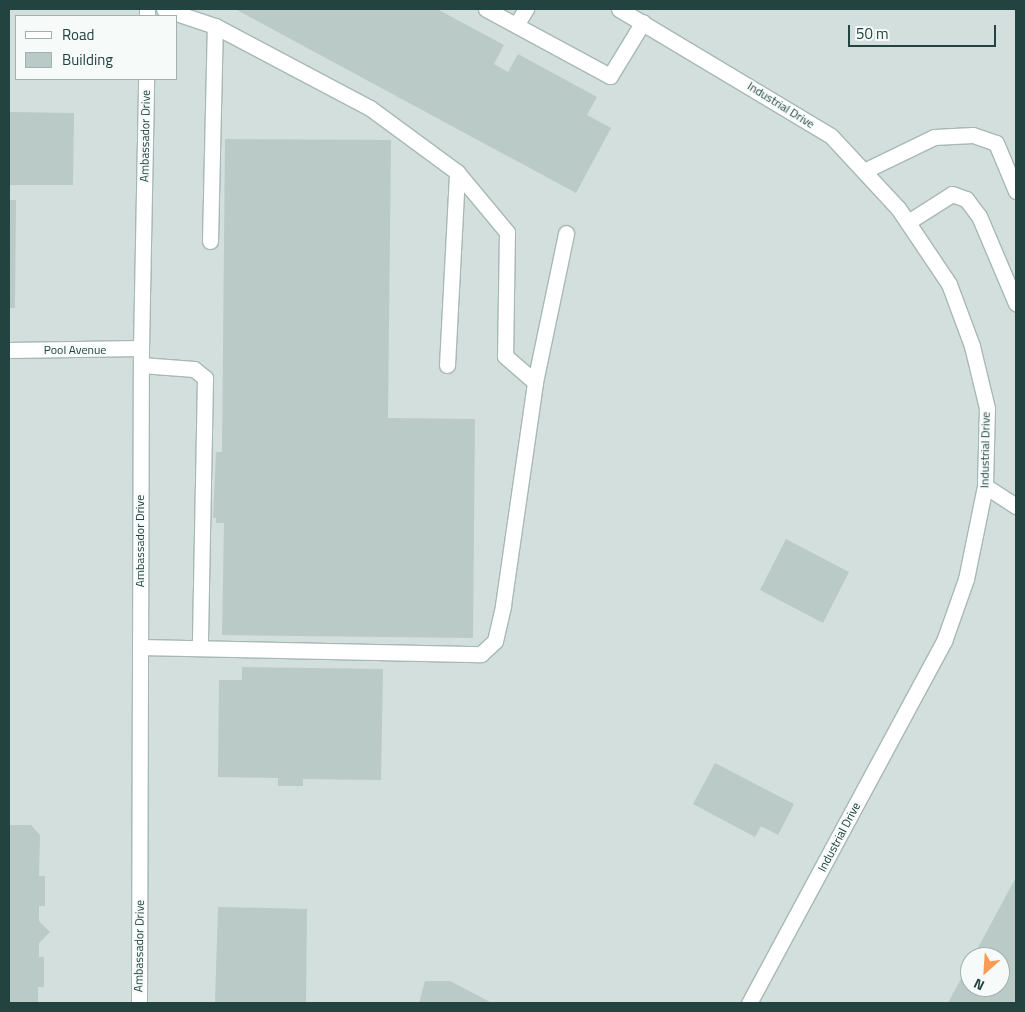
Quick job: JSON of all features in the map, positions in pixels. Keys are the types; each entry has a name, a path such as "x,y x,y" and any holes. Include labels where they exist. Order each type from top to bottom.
{"street":[{"path":"164,9 215,26 370,108 457,172 507,232 506,356 535,382"},
{"path":"486,9 610,76 643,22"},
{"path":"516,25 526,9"},
{"name":"Industrial Drive","path":"619,9 831,136 864,171 908,222 949,284 972,346 987,408 985,486 966,579 944,642 749,1003"},
{"path":"210,241 215,26"},
{"name":"Ambassador Drive","path":"139,1003 141,348 146,80"},
{"path":"864,171 934,137 973,135 996,143 1016,191"},
{"path":"447,365 457,172"},
{"path":"908,222 952,194 966,199 979,216 1016,303"},
{"path":"140,647 481,654 495,640 503,604 535,382 566,233"},
{"name":"Pool Avenue","path":"9,350 141,348"},
{"path":"141,365 194,369 206,378 200,648"},
{"path":"985,486 1016,506"}],"shaded area":[{"path":"9,9 1016,9 1016,1003 9,1003"}],"building":[{"path":"235,9 437,9 504,45 494,64 508,72 518,54 597,97 587,115 611,128 576,193"},
{"path":"9,112 74,113 73,185 9,185"},
{"path":"225,139 391,140 388,418 475,419 473,638 222,635 224,523 216,523 216,518 213,518 216,452 222,452"},
{"path":"9,200 16,200 15,308 9,308"},
{"path":"786,539 849,572 823,623 760,590"},
{"path":"242,667 383,669 381,780 303,779 303,786 278,786 278,778 218,777 219,680 242,680"},
{"path":"715,763 794,804 778,835 761,826 755,837 693,804"},
{"path":"9,825 31,825 40,835 39,876 45,876 45,906 39,906 39,921 50,932 39,943 39,957 44,957 44,987 38,987 38,1003 9,1003"},
{"path":"1015,879 1016,1003 948,1003 960,981 960,997 1010,997 1010,947 978,947"},
{"path":"218,907 307,909 306,1003 215,1003"},
{"path":"425,981 450,981 492,1003 419,1003"}]}
